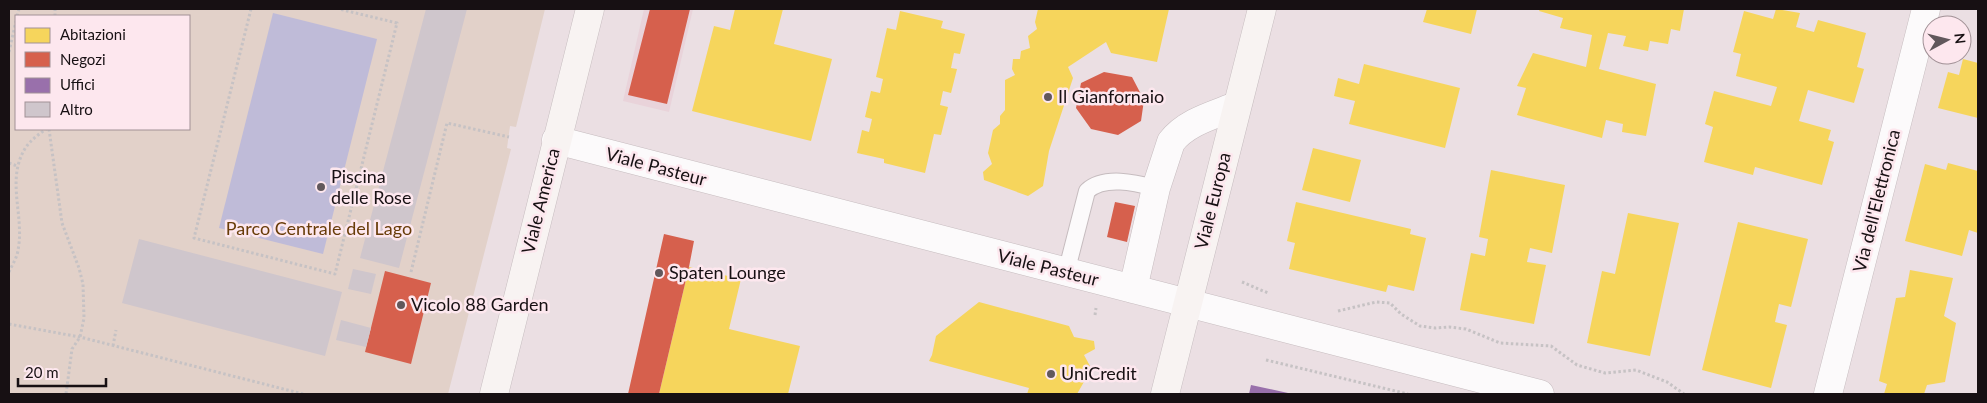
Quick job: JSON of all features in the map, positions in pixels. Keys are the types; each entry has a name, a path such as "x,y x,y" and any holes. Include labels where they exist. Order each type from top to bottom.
{"street":[{"name":"Viale America","path":"494,394 590,9"},
{"name":"Viale Europa","path":"1165,394 1236,106 1262,9"},
{"name":"Via dell'Elettronica","path":"1828,394 1926,9"},
{"path":"1133,290 1156,188 1168,149 1176,135 1188,126 1236,106"},
{"name":"Viale Pasteur","path":"556,140 1540,394"}],"lane":[{"path":"1066,273 1087,191 1106,184 1124,182 1156,188"}],"path":[{"path":"251,9 194,238 335,274 398,23 339,9"},
{"path":"9,52 15,25"},
{"path":"411,272 447,123 509,137"},
{"path":"9,272 16,258 19,244 20,224 16,179 18,166 26,148 47,130"},
{"path":"48,130 62,223 83,284 84,318 80,337 72,349 66,394"},
{"path":"9,163 18,166"},
{"path":"1242,282 1276,296"},
{"path":"1331,313 1376,302 1390,303 1401,314 1420,326 1466,329 1500,343 1550,346 1577,365 1605,373 1636,370 1667,382 1684,394"},
{"path":"9,324 80,337 303,394"},
{"path":"113,346 116,330"},
{"path":"1266,360 1408,394"}],"shaded area":[{"path":"644,9 693,9 669,112 623,101"},
{"path":"273,13 377,39 323,254 219,228"}],"green space":[{"name":"Piscina delle Rose","path":"9,9 545,9 516,127 510,126 507,148 511,149 448,394 9,394"}],"building: Abitazioni":[{"path":"735,9 783,9 774,44 832,59 811,141 692,111 714,26 730,30"},
{"path":"1038,9 1169,9 1157,62 1111,53 1106,42 1068,67 1073,78 1049,151 1043,186 1028,196 984,180 983,172 992,164 988,153 993,130 1000,124 1000,116 1005,110 1005,80 1015,75 1012,69 1013,59 1020,59 1021,51 1030,48 1028,36 1037,29 1035,22"},
{"path":"1427,9 1477,9 1471,34 1423,22"},
{"path":"1540,9 1684,9 1680,31 1671,29 1668,44 1650,41 1648,51 1623,46 1626,36 1608,33 1599,69 1656,84 1646,136 1622,132 1623,124 1606,120 1602,138 1517,115 1526,88 1517,86 1533,53 1586,67 1592,35 1560,28 1563,18 1539,11"},
{"path":"1776,9 1800,13 1796,27 1814,32 1818,20 1866,33 1857,67 1864,69 1854,103 1808,90 1799,121 1831,130 1828,140 1834,142 1822,185 1755,167 1753,175 1704,162 1713,127 1705,124 1714,91 1771,106 1777,87 1736,76 1741,54 1733,52 1744,11 1773,19"},
{"path":"900,11 943,21 941,28 965,34 960,54 954,53 951,68 957,69 951,93 943,91 940,105 948,107 941,135 934,134 925,173 884,163 884,159 857,153 862,130 869,132 872,119 865,117 871,91 880,93 883,79 876,77 887,28 896,30"},
{"path":"1972,61 1978,63 1978,118 1938,108 1948,72 1959,75 1962,65 1972,65"},
{"path":"1364,64 1460,88 1445,148 1349,124 1355,101 1334,96 1338,78 1359,84"},
{"path":"1313,148 1361,160 1350,202 1302,190"},
{"path":"1948,163 1978,171 1978,233 1969,230 1962,256 1905,241 1925,164 1946,170"},
{"path":"1491,170 1565,185 1552,253 1530,248 1527,262 1546,265 1534,324 1460,310 1471,253 1485,256 1488,239 1479,237"},
{"path":"1296,202 1411,229 1410,234 1426,238 1414,291 1388,285 1386,292 1289,269 1295,243 1287,241"},
{"path":"1628,213 1679,223 1650,356 1587,343 1602,271 1615,274"},
{"path":"1738,222 1808,239 1791,307 1779,304 1775,322 1787,325 1771,388 1702,370"},
{"path":"689,267 741,279 729,329 800,346 788,394 659,394"},
{"path":"1910,270 1953,278 1944,316 1956,323 1945,382 1927,385 1924,394 1884,394 1887,384 1879,381 1896,298 1905,297"},
{"path":"979,302 1069,326 1074,337 1094,341 1095,349 1084,355 1090,366 1081,373 1085,380 1077,394 1027,394 1029,388 929,361 936,336"}],"building: Negozi":[{"path":"650,9 690,9 667,104 628,95"},
{"path":"1104,72 1132,77 1144,100 1141,121 1118,135 1091,129 1076,108 1081,83"},
{"path":"1115,202 1135,206 1127,242 1107,237"},
{"path":"664,234 694,241 689,267 659,394 628,394"},
{"name":"Vicolo 88 Garden","path":"385,271 431,283 411,364 365,352"}],"building: Uffici":[{"path":"1251,385 1288,393 1288,394 1249,394"}],"building: Altro":[{"path":"426,9 467,9 399,268 360,258"},
{"path":"139,239 342,292 325,356 122,303"},
{"path":"353,269 376,274 371,294 348,289"},
{"path":"341,320 371,328 366,347 336,340"}],"place":[{"name":"Il Gianfornaio","path":"1048,97"},
{"name":"Piscina delle Rose","path":"321,187"},
{"name":"Spaten Lounge","path":"659,273"},
{"name":"Vicolo 88 Garden","path":"401,305"},
{"name":"UniCredit","path":"1051,374"}],"park label":[{"name":"Parco Centrale del Lago","path":"319,229"}]}
